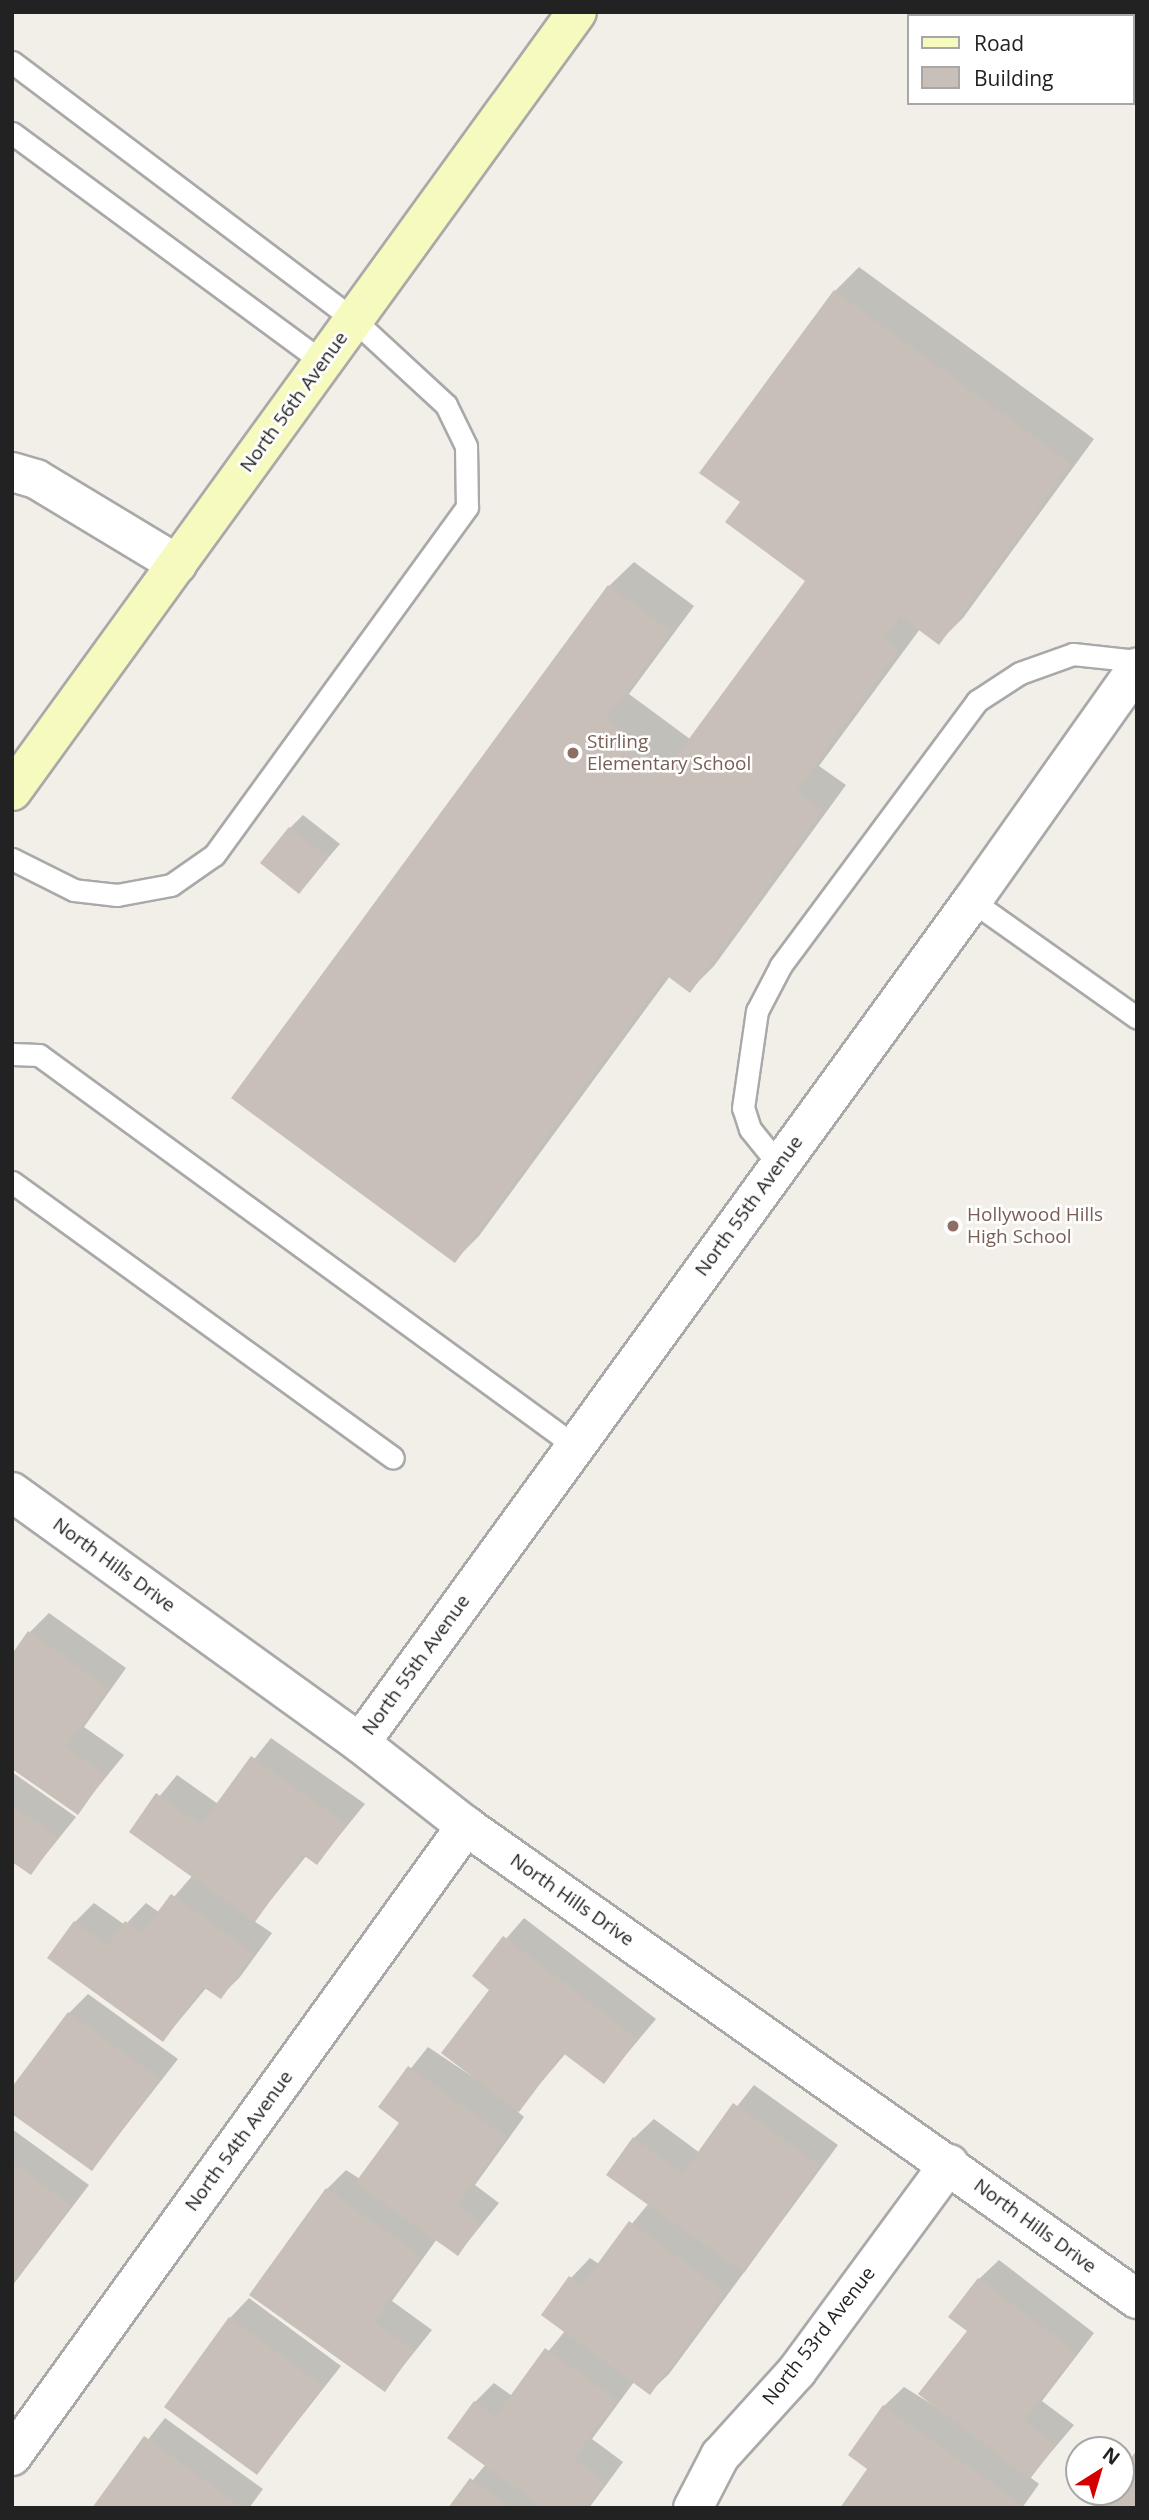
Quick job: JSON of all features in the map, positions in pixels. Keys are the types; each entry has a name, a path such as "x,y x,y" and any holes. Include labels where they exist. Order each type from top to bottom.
{"street":[{"name":"North 56th Avenue","path":"12,791 577,12"},
{"path":"12,472 36,480 177,564"},
{"name":"North 55th Avenue","path":"360,1743 972,901 1137,668"},
{"name":"North Hills Drive","path":"12,1492 360,1743 466,1826 1137,2299"},
{"name":"North 54th Avenue","path":"12,2456 466,1826"},
{"name":"North 53rd Avenue","path":"693,2508 720,2456 797,2371 949,2164"}],"lane":[{"path":"12,62 354,320 446,405 466,446 467,507 214,855 171,885 117,894 74,890 12,859"},
{"path":"12,134 323,362"},
{"path":"779,1165 750,1129 743,1108 757,1011 781,965 977,701 1020,673 1073,654 1137,661"},
{"path":"972,901 1137,1018"},
{"path":"12,1054 39,1055 575,1446"},
{"path":"12,1182 393,1458"}],"building":[{"path":"834,290 1071,464 939,645 900,616 884,639 899,650 796,791 823,810 690,993 666,975 455,1263 231,1098 608,585 671,631 606,719 669,766 805,581 725,522 740,502 699,473"},
{"path":"289,827 328,858 299,894 260,863"},
{"path":"28,1631 108,1688 66,1747 106,1775 78,1815 12,1769 12,1654"},
{"path":"251,1756 347,1825 317,1865 303,1855 255,1922 129,1832 156,1793 201,1825"},
{"path":"12,1805 58,1837 31,1875 12,1862"},
{"path":"171,1894 254,1953 221,1999 203,1987 163,2042 47,1958 74,1921 107,1946 125,1921 142,1933"},
{"path":"503,1936 638,2039 604,2084 563,2053 519,2112 441,2053 489,1990 472,1976"},
{"path":"68,2012 160,2079 92,2171 12,2114 12,2087"},
{"path":"408,2066 506,2137 457,2206 481,2223 458,2256 355,2183 399,2123 378,2107"},
{"path":"733,2103 820,2165 744,2273 606,2175 633,2137 683,2173"},
{"path":"12,2162 71,2205 12,2286"},
{"path":"326,2188 421,2256 374,2322 414,2350 385,2392 249,2295"},
{"path":"629,2221 725,2292 650,2395 541,2315 569,2276 582,2285"},
{"path":"978,2278 1076,2353 1024,2421 1056,2445 1030,2479 918,2394 967,2331 948,2317"},
{"path":"229,2317 323,2386 257,2475 164,2407"},
{"path":"545,2348 617,2400 574,2459 605,2482 586,2508 543,2508 447,2438 474,2401 495,2417"},
{"path":"883,2405 1021,2504 1018,2508 840,2508 867,2469 848,2455"},
{"path":"144,2436 243,2508 92,2508"},
{"path":"1137,2450 1137,2508 1093,2508 1135,2506"},
{"path":"470,2478 511,2508 448,2508"}],"place":[{"name":"Stirling Elementary School","path":"573,753"},
{"name":"Hollywood Hills High School","path":"953,1226"}]}
